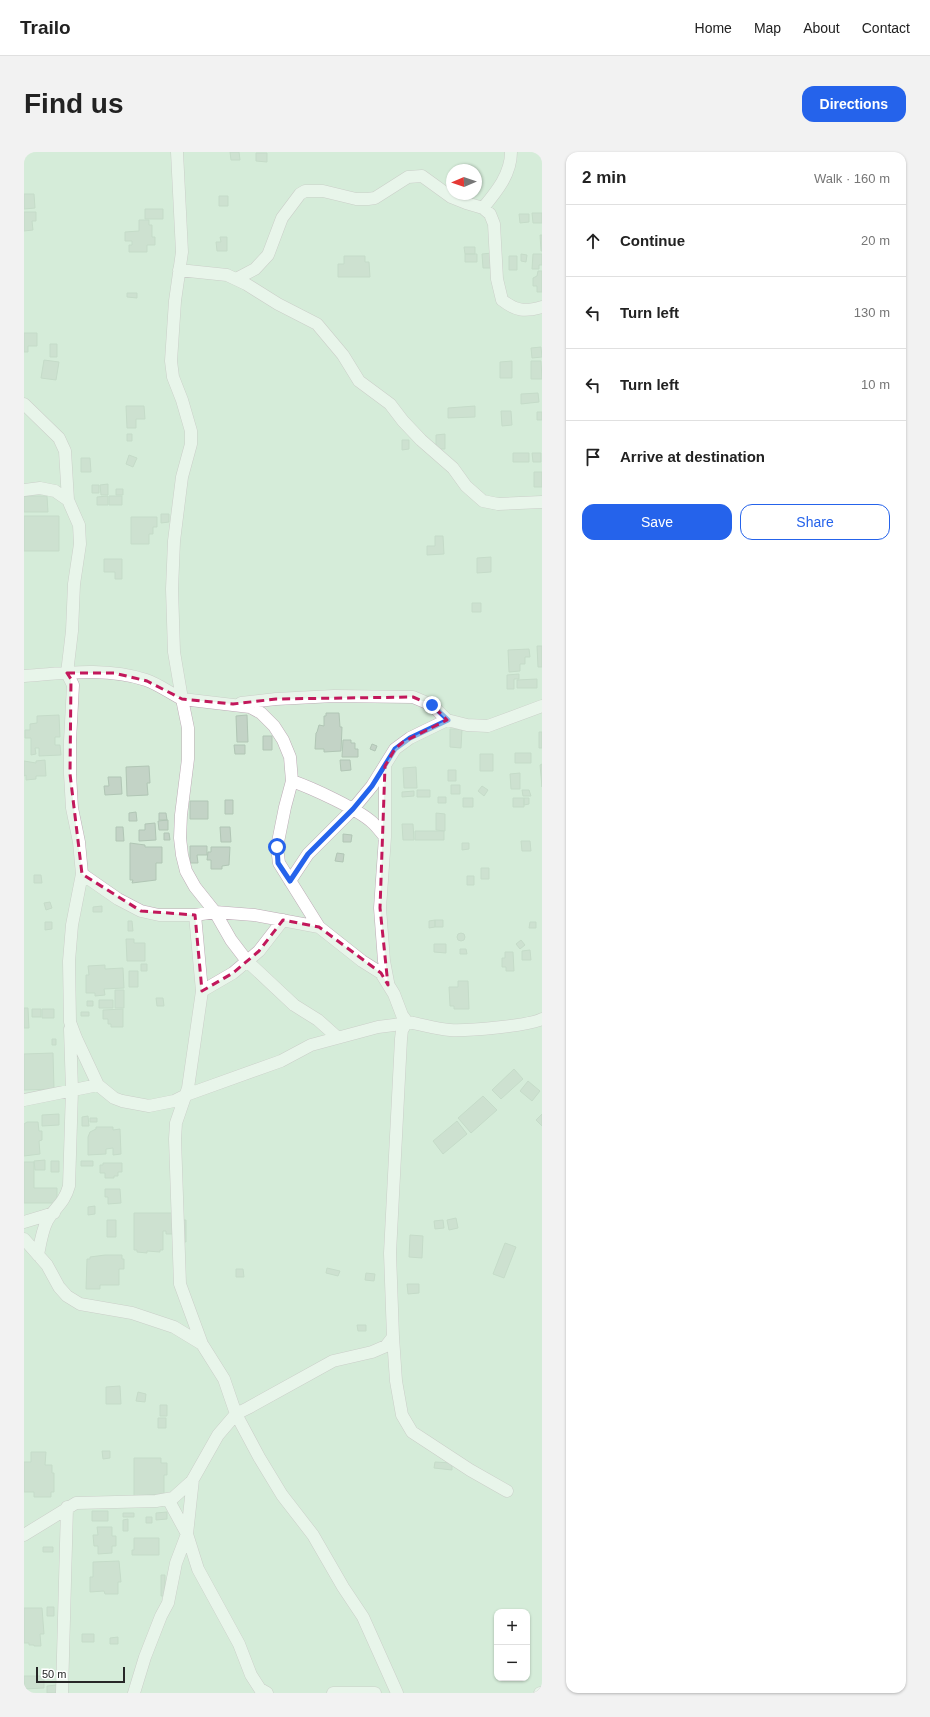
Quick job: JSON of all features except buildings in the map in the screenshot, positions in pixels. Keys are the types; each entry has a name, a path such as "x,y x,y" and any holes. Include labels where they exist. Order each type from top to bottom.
{"street":[{"path":"177,152 182,252 171,361 173,377 182,400 191,431 191,444 182,477 172,589 174,652 188,728 188,759 181,815 180,838 182,855 186,871 195,887 215,912 231,940 247,961 294,1005 318,1020 337,1037"},
{"path":"483,208 496,193 503,181 509,169 511,152"},
{"path":"236,280 255,269 268,255 284,214 300,194 305,191 323,191 356,199 368,199 375,198 408,177 422,176 452,197 483,208 490,214 494,224 497,279 502,300 519,310 528,311 542,307"},
{"path":"179,270 227,275 317,324 343,355 359,381 390,404 403,421 421,440 453,468 466,486 483,501 498,504 542,502"},
{"path":"24,404 59,438 65,451 68,500 79,525 80,544 74,584 72,631 67,673 73,685 70,774 72,808 82,874 72,925 69,962 72,1090 69,1186 66,1197 47,1220 38,1255"},
{"path":"24,490 40,488 54,490 68,500"},
{"path":"24,676 67,673 114,673 147,680 182,699 250,707 261,713 274,726 283,740 290,757 292,781 277,847 278,863 319,927 381,974 394,994 402,1015 407,1022"},
{"path":"233,704 276,698 413,697 432,705 448,720 467,725 488,726 542,706"},
{"path":"290,881 308,854 353,809 372,786 386,766 395,749 403,742 448,720"},
{"path":"386,766 385,837 380,908 384,961 388,986"},
{"path":"292,781 353,809 372,822 385,837"},
{"path":"82,874 118,899 141,911 159,915 215,912 254,915 319,927"},
{"path":"195,914 202,991 188,1088 176,1122 180,1284 202,1344 224,1379 236,1414 282,1495 313,1535 343,1587 363,1617 397,1693"},
{"path":"202,991 233,973 259,951 283,920"},
{"path":"70,1022 98,1085 114,1098 149,1106 174,1101 186,1095 281,1060 311,1045 378,1026 407,1022 450,1030 506,1026 537,1022 542,1019"},
{"path":"407,1022 402,1030 401,1039 390,1253 396,1381 402,1414 412,1432 470,1470 507,1491"},
{"path":"24,1100 98,1085"},
{"path":"24,1222 54,1212"},
{"path":"24,1239 47,1265 59,1287 67,1296 80,1304 132,1313 174,1327 202,1344"},
{"path":"24,1535 76,1503 156,1501 173,1498 194,1479 218,1435 236,1414 333,1361 372,1352 386,1346 393,1337"},
{"path":"134,1693 145,1657 161,1616 168,1603 176,1562 186,1534 194,1479"},
{"path":"168,1499 186,1534 198,1569 239,1644 251,1675 260,1689 267,1693"},
{"path":"62,1693 67,1508"},
{"path":"333,1693 375,1693"}],"highlighted area":[{"path":"67,673 114,673 147,681 182,699 233,704 276,699 413,697 432,705 447,720 403,742 395,749 385,766 380,908 388,985 381,973 319,927 283,920 259,951 233,973 202,991 195,915 141,911 82,874 70,774 71,679"}],"route":[{"path":"277,847 278,863 290,881 308,854 324,836 353,809 372,786 395,749 410,738 448,720 432,705"}]}
